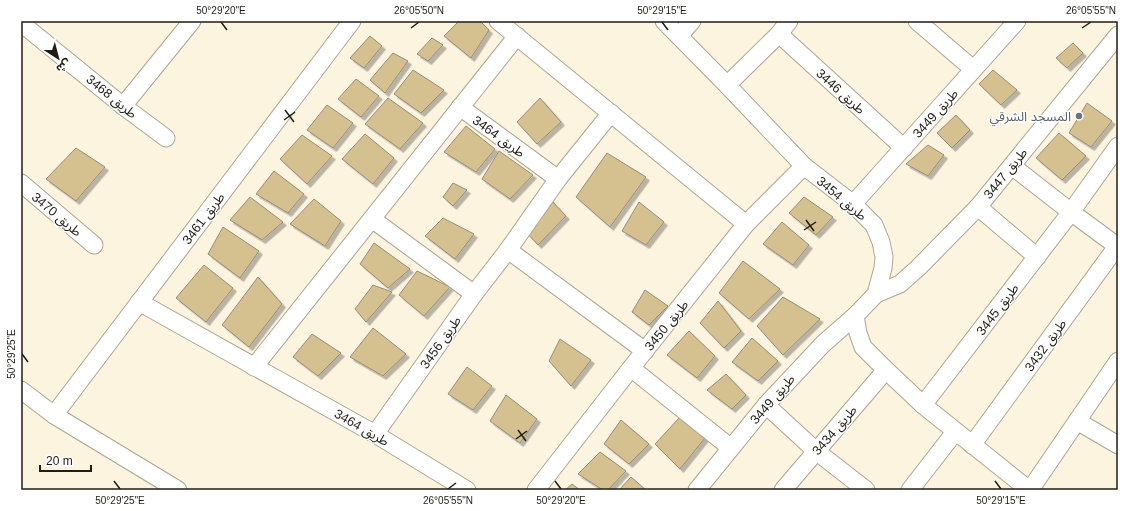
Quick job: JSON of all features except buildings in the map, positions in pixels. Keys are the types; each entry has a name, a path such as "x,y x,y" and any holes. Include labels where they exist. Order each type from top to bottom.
{"street":[{"path":"123,106 192,21"},
{"name":"طريق 3461","path":"54,415 352,21"},
{"path":"498,21 746,224"},
{"name":"طريق 3454","path":"664,21 804,166 853,204 874,225 881,242 884,258 883,268 876,294 855,316"},
{"path":"679,36 692,21"},
{"path":"917,21 973,69"},
{"name":"طريق 3449","path":"853,204 1017,21"},
{"name":"طريق 3468","path":"21,23 123,106 166,138"},
{"path":"727,85 784,27"},
{"name":"طريق 3446","path":"784,27 904,148"},
{"name":"طريق 3447","path":"876,294 900,284 918,268 978,207 1118,35"},
{"name":"طريق 3464","path":"254,367 517,36"},
{"name":"طريق 3464","path":"460,107 558,179"},
{"name":"طريق 3456","path":"375,434 558,179 611,113"},
{"name":"طريق 3445","path":"923,405 1071,212 1118,146"},
{"name":"طريق 3450","path":"536,490 746,224 804,166"},
{"path":"1012,166 1117,246"},
{"name":"طريق 3470","path":"21,183 94,245"},
{"path":"978,207 1037,257"},
{"path":"372,219 474,294"},
{"name":"طريق 3432","path":"972,445 1117,246"},
{"path":"508,250 645,351"},
{"name":"طريق 3464","path":"139,302 375,434 444,484 467,490"},
{"path":"855,316 858,333 863,347 886,370 923,405 955,432 1030,490 1118,361"},
{"name":"طريق 3449","path":"697,490 766,405 818,349 855,316"},
{"path":"631,368 731,448"},
{"name":"طريق 3434","path":"783,490 886,370"},
{"path":"21,390 54,415 178,490"},
{"path":"766,405 816,451 866,490"},
{"path":"1077,421 1118,445"},
{"path":"910,490 955,432"}],"place":[{"name":"المسجد الشرقي","path":"1079,116"}]}
